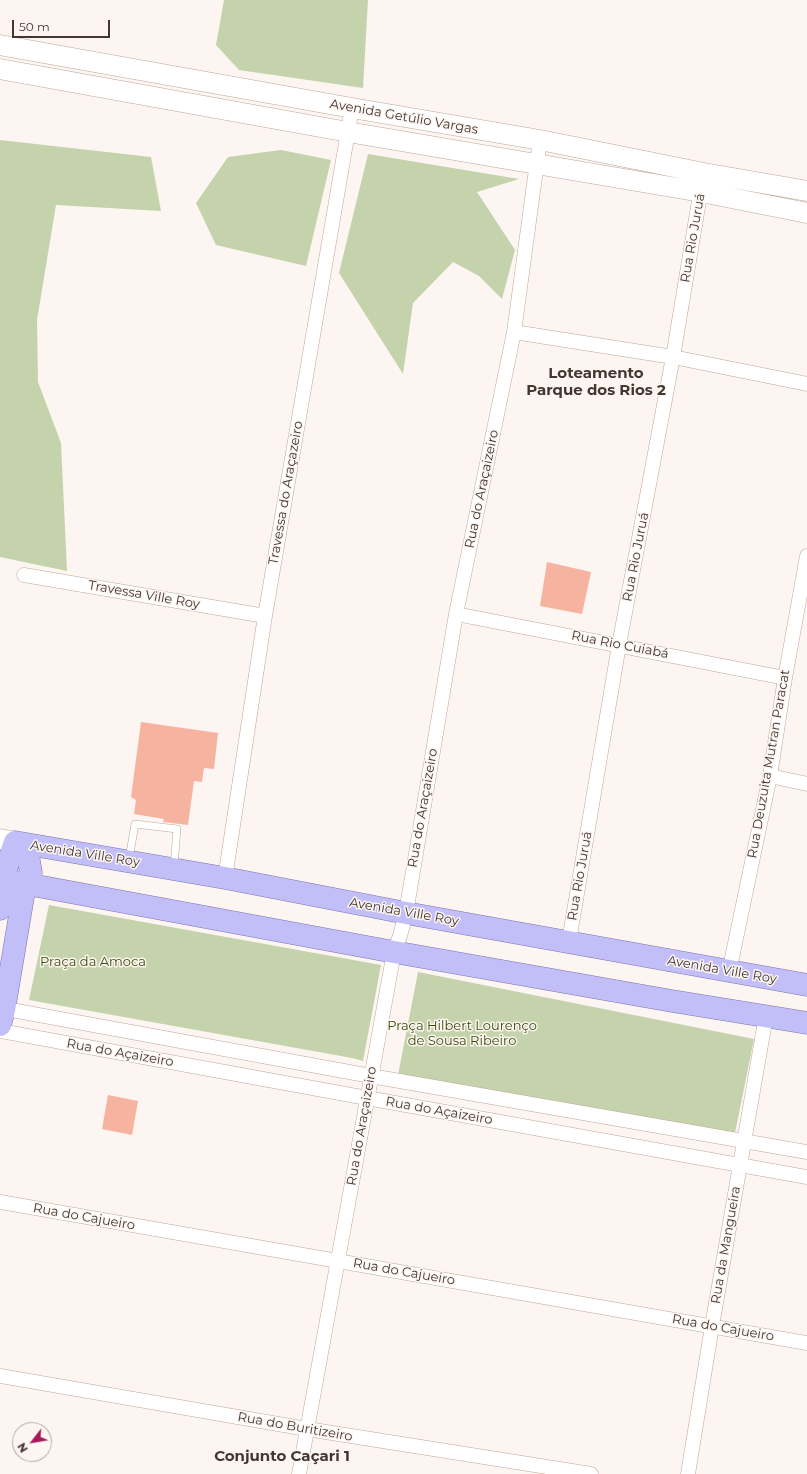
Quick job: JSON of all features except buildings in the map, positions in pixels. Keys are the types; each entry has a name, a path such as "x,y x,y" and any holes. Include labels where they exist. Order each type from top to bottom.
{"main road":[{"name":"Avenida Getúlio Vargas","path":"0,45 540,140 704,173 807,191"},
{"name":"Avenida Getúlio Vargas","path":"0,69 348,132 701,192 807,213"},
{"name":"Avenida Ville Roy","path":"13,842 225,878 729,972 807,985"},
{"path":"0,909 10,881 31,873 28,855 13,842"},
{"path":"10,881 394,952 807,1023"},
{"path":"1,1014 10,881"}],"street":[{"name":"Travessa do Araçazeiro","path":"225,878 264,616 352,108"},
{"name":"Rua do Araçaizeiro","path":"299,1474 394,952 406,912 456,614 514,332 540,140"},
{"name":"Rua Rio Juruá","path":"568,941 619,645 673,357 704,173"},
{"path":"514,332 673,357 807,384"},
{"name":"Rua Deuzuita Mutran Paracat","path":"729,972 770,776 785,678 801,617 807,556"},
{"name":"Travessa Ville Roy","path":"24,575 264,616"},
{"name":"Rua Rio Cuiabá","path":"456,614 785,678"},
{"path":"770,776 807,784"},
{"name":"Rua do Açaizeiro","path":"1,1014 371,1076 807,1152"},
{"name":"Rua da Mangueira","path":"688,1474 766,1016"},
{"name":"Rua do Açaizeiro","path":"0,1031 807,1177"},
{"name":"Rua do Cajueiro","path":"0,1202 807,1343"},
{"name":"Rua do Buritizeiro","path":"0,1376 307,1429 590,1474"}],"lane":[{"path":"129,861 135,824 177,829 174,869"}],"green space":[{"path":"224,0 368,0 363,88 239,70 216,45"},
{"path":"0,140 151,157 161,211 56,205 37,320 38,382 61,443 67,571 0,557"},
{"path":"281,150 331,160 306,266 216,245 196,203 228,157"},
{"path":"368,154 519,179 477,192 515,250 502,299 479,276 453,262 413,303 403,374 339,273"},
{"name":"Praça da Amoca","path":"49,905 381,965 363,1061 29,1000"},
{"name":"Praça Hilbert Lourenço de Sousa Ribeiro","path":"418,972 754,1039 735,1133 398,1075"}],"district":[{"name":"Loteamento Parque dos Rios 2","path":"596,382"},
{"name":"Conjunto Caçari 1","path":"282,1457"}]}
